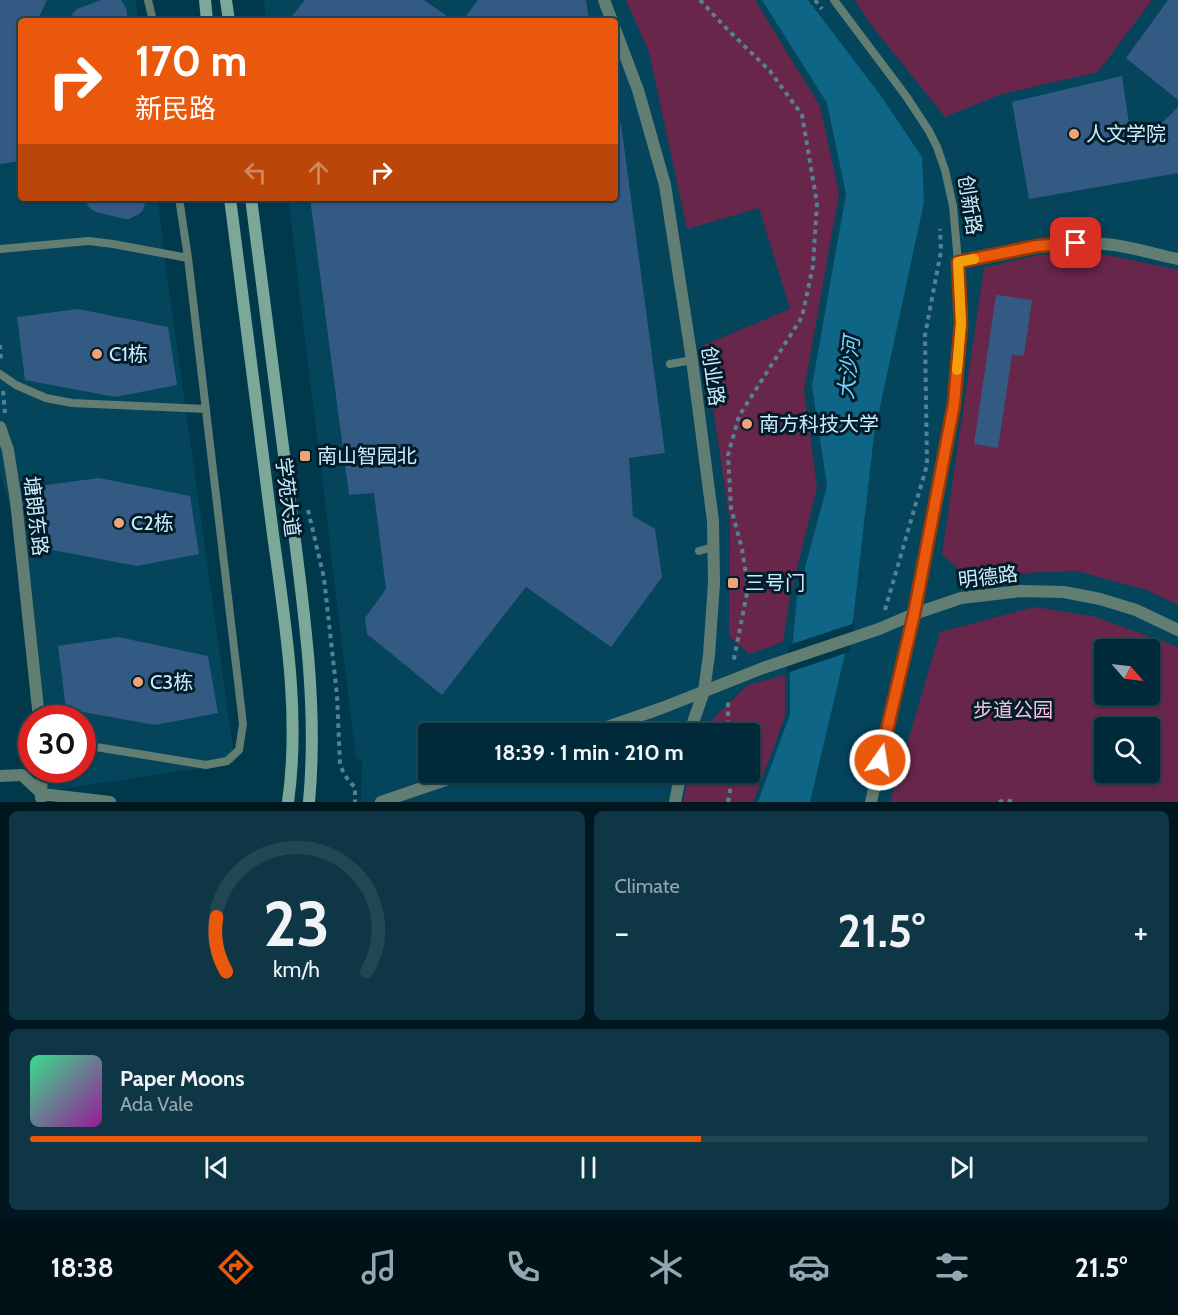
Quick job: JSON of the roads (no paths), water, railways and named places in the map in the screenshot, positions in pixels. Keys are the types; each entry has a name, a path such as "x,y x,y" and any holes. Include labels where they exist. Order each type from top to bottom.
{"main road":[{"path":"205,0 207,18"},
{"path":"226,0 229,18"},
{"name":"学苑大道","path":"230,201 286,633 292,711 288,802"},
{"name":"学苑大道","path":"251,201 306,631 312,715 309,802"}],"street":[{"path":"604,0 611,18"},
{"name":"创业路","path":"618,38 638,90 665,185 692,360 713,521 714,609 704,691 693,723"},
{"path":"958,262 1037,246 1076,243 1115,245 1178,259"},
{"name":"塘朗东路","path":"3,422 16,501 38,705"},
{"name":"明德路","path":"619,723 763,668 879,629 961,598 1021,591 1064,592 1100,599 1136,610 1178,630"},
{"name":"创新路","path":"871,802 914,614"},
{"path":"0,776 22,775 41,798 110,802"},
{"path":"41,798 42,783"},
{"path":"381,802 437,783"},
{"path":"675,802 679,783"}],"lane":[{"path":"147,0 152,18"},
{"name":"创新路","path":"834,0 906,96 929,131 945,170 953,206 961,323 954,404 914,614"},
{"path":"96,747 206,765 226,760 239,750 243,724 179,201"},
{"path":"0,249 89,241 188,258"},
{"path":"670,364 692,360"},
{"path":"1,375 16,386 46,398 72,403 206,409"},
{"path":"699,551 713,547"}],"water":[{"name":"大沙河","path":"762,0 808,0 881,96 922,157 924,202 874,435 853,620 810,802 758,802 790,714 790,671 797,597 827,486 812,386 846,194 827,103"}],"place":[{"name":"人文学院","path":"1074,134"},
{"name":"C1栋","path":"97,354"},
{"name":"南方科技大学","path":"747,424"},
{"name":"南山智园北","path":"305,456"},
{"name":"C2栋","path":"119,523"},
{"name":"三号门","path":"733,583"},
{"name":"C3栋","path":"138,682"}],"park label":[{"name":"步道公园","path":"1013,710"}]}
